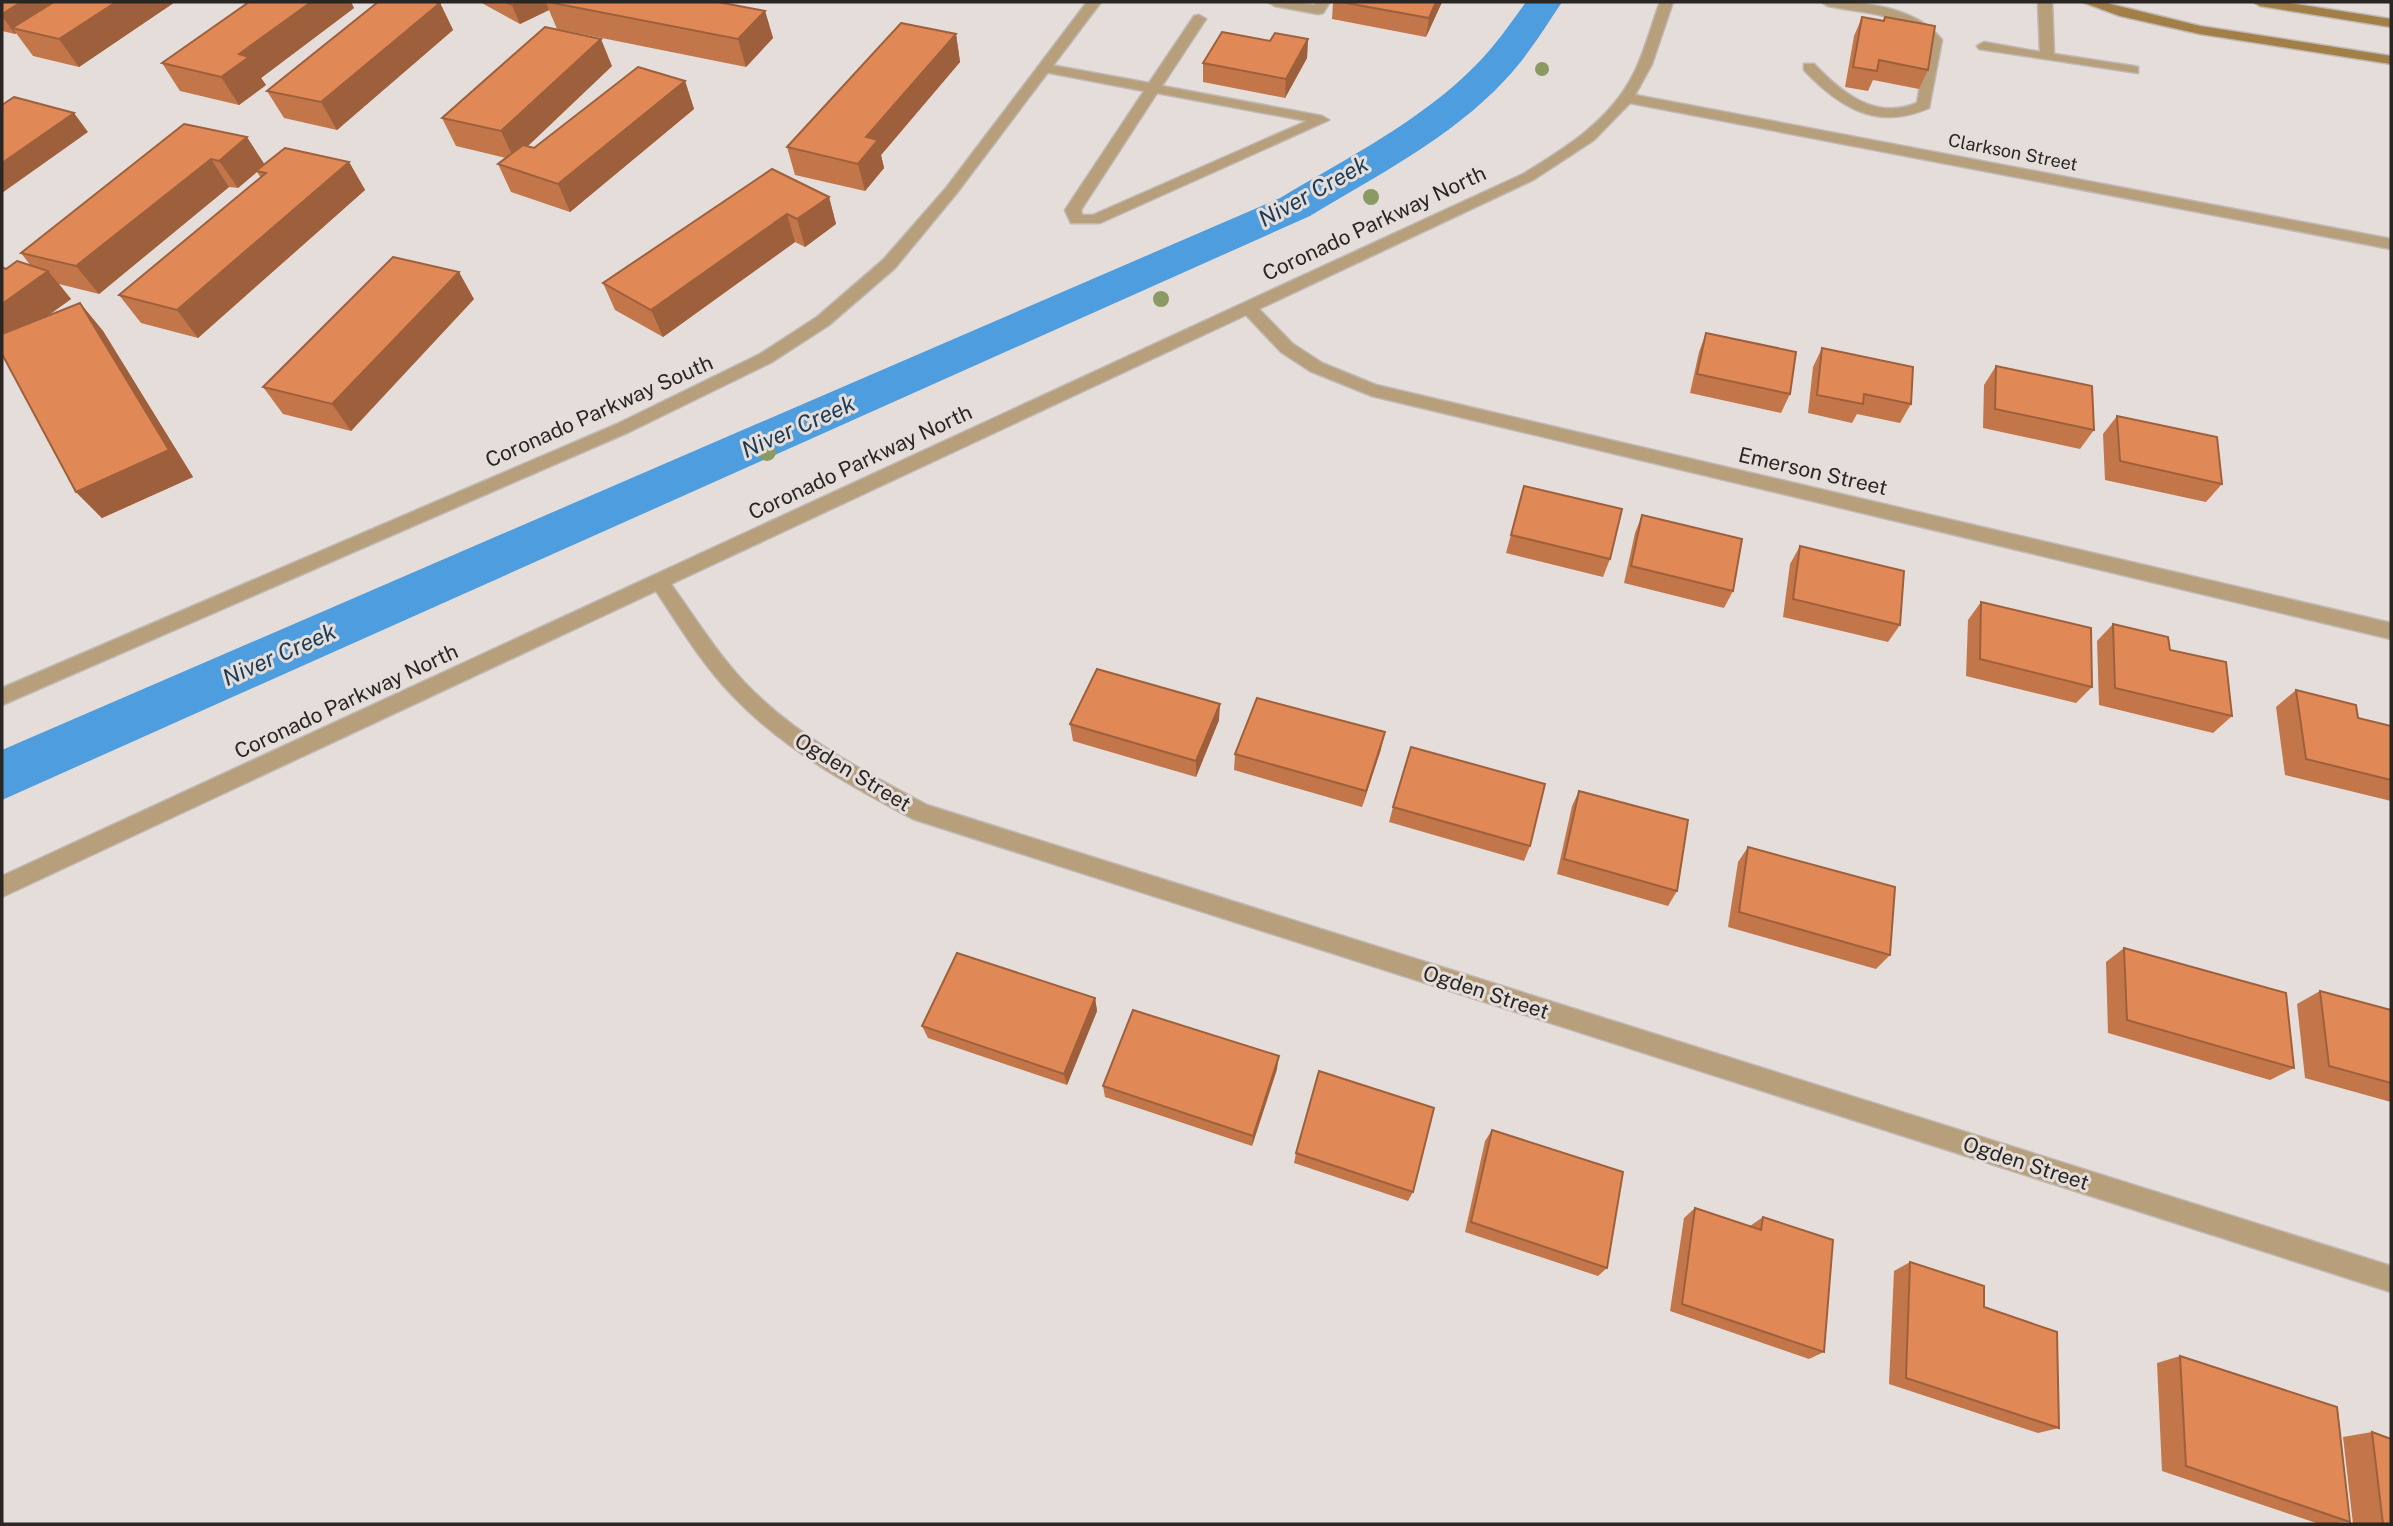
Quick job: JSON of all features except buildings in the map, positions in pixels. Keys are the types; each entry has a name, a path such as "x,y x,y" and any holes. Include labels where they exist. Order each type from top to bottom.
{"main road":[{"path":"2089,2 2122,13 2203,29 2391,60"},
{"path":"2259,2 2391,23"}],"street":[{"name":"Coronado Parkway South","path":"2,697 623,428 766,358 823,321 889,264 951,191 1094,2"},
{"path":"1275,2 1318,9 1322,2"},
{"name":"Coronado Parkway North","path":"2,887 1528,177 1592,135 1627,98 1645,64 1666,2"},
{"path":"1809,67 1836,94 1858,106 1901,113 1914,111 1924,105 1935,40 1931,33 1908,19 1828,2"},
{"path":"2045,2 2047,57"},
{"path":"1045,68 1154,89 1322,120 1095,220 1076,220 1073,210 1154,89 1199,19"},
{"path":"1984,46 2133,70"},
{"name":"Clarkson Street","path":"1627,98 2391,244"},
{"name":"Emerson Street","path":"1248,307 1287,348 1316,368 1372,390 2391,631"},
{"name":"Ogden Street","path":"657,580 720,666 750,701 792,736 853,778 921,813 2391,1279"}],"waterway":[{"name":"Niver Creek","path":"2,776 1295,207 1391,149 1460,100 1499,64 1544,2"}]}
